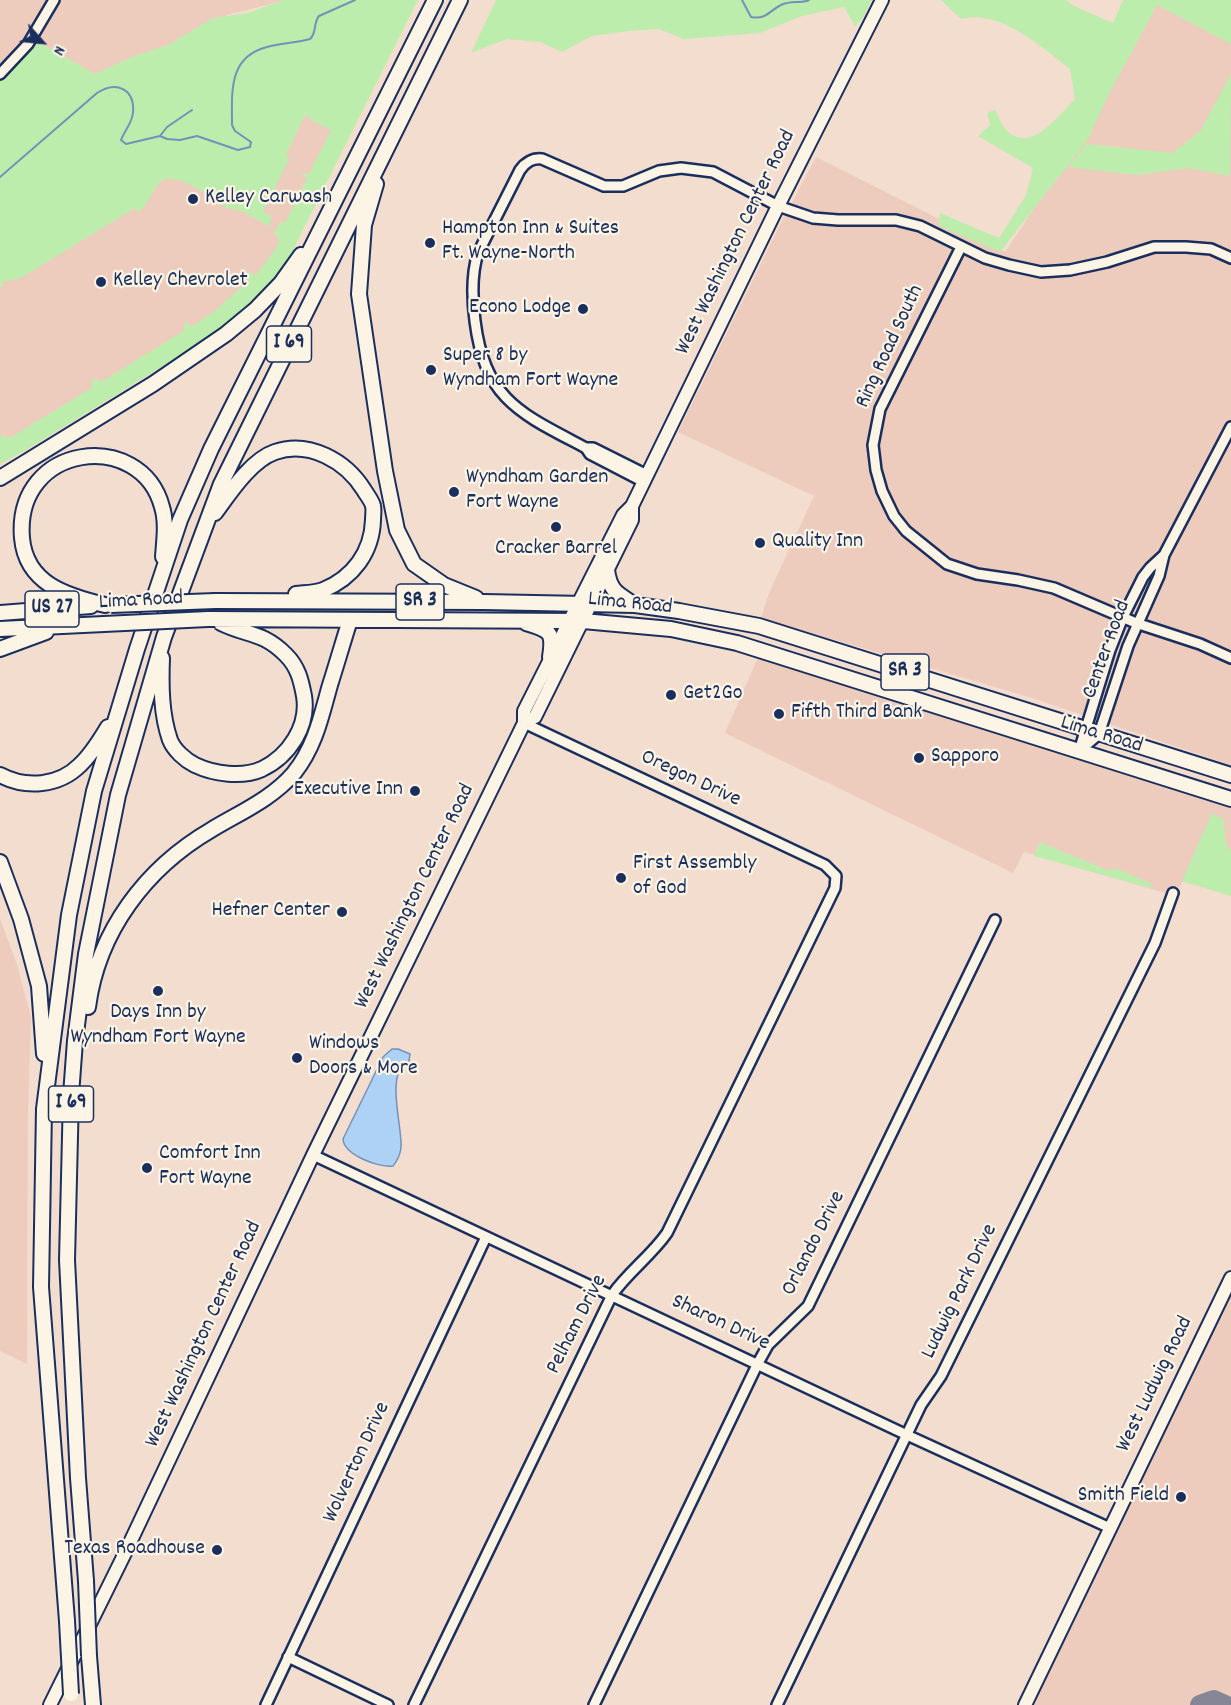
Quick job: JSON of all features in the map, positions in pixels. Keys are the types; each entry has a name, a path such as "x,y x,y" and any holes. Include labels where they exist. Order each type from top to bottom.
{"highway":[{"name":"I 69","path":"72,1699 41,1287 42,1164 46,1088 69,915 94,791 180,520 211,450 435,0"},
{"name":"I 69","path":"93,1705 67,1260 71,1095 86,954 118,795 164,637 203,530 237,450 460,0"},
{"path":"380,161 364,225 360,294 385,471 397,530 414,564 444,585 484,602"},
{"path":"0,478 153,384 226,334 255,310 281,283 330,211"},
{"path":"203,530 251,468 273,452 297,448 322,453 342,464 357,478 373,506 372,533 364,558 343,579 322,590 262,600"},
{"path":"108,605 68,596 49,584 28,560 21,523 24,504 31,490 52,468 68,460 85,456 102,456 121,461 146,479 162,506 164,534 161,576"},
{"path":"608,570 611,587 635,605"},
{"name":"Lima Road","path":"0,613 108,605 262,600 635,605 759,626 1231,775"},
{"path":"164,637 161,679 165,717 171,742 186,760 209,771 237,774 260,770 281,757 298,735 306,709 299,674 286,656 266,638 211,619"},
{"name":"Lima Road","path":"0,629 211,619 513,619 577,620 671,629 737,643 1231,799"},
{"path":"513,619 538,627 550,634 552,643 550,657"},
{"path":"71,1095 94,978 104,949 127,906 143,884 179,850 265,799 293,774 309,751 315,736 350,620"},
{"path":"0,649 46,632 82,626"},
{"path":"0,776 15,782 30,784 46,783 64,777 79,766 93,750 121,701"},
{"path":"0,862 21,919 39,986 46,1088"}],"main road":[{"name":"West Washington Center Road","path":"524,723 535,717 622,515 632,506 778,206 882,0"},
{"name":"West Washington Center Road","path":"585,604 608,570 632,520 632,506"},
{"name":"West Washington Center Road","path":"50,1705 127,1549 313,1155 524,723 524,711 550,657 577,620"},
{"name":"West Ludwig Road","path":"1025,1705 1231,1278"}],"street":[{"path":"0,74 28,44 54,0"},
{"path":"645,478 593,448 586,448 523,414 504,396 493,381 481,354 474,312 474,265 520,170 528,161 535,158 592,182 612,187 623,186 659,171 681,168 702,170 721,175 778,206 813,218 896,220 920,226 961,247 1009,265 1041,272 1070,270 1107,262 1154,247 1211,249 1231,258"},
{"name":"Ring Road South","path":"961,247 880,409 873,445 882,491 894,516 906,531 947,564 977,574 1054,588 1136,623 1231,658"},
{"name":"Center Road","path":"1079,751 1099,734 1136,623 1159,576 1164,555 1231,427"},
{"name":"Center Road","path":"1079,751 1110,650 1124,617 1143,577 1164,555"},
{"name":"Oregon Drive","path":"524,723 825,865 836,876"},
{"name":"Pelham Drive","path":"414,1705 612,1295 623,1278 656,1248 667,1233 835,888 836,876"},
{"name":"Ludwig Park Drive","path":"777,1705 921,1406 941,1376 1155,943 1173,893"},
{"name":"Orlando Drive","path":"594,1705 758,1363 768,1346 808,1306 995,920"},
{"name":"Sharon Drive","path":"313,1155 907,1435 1110,1528"},
{"name":"Wolverton Drive","path":"266,1705 486,1237"},
{"path":"288,1657 388,1705"}],"shaded area":[{"path":"0,0 287,0 227,15 125,73 398,0 276,268 228,316 0,463 0,83 34,50 24,44 0,72"},
{"path":"1145,0 1231,13 1231,765 1032,698 761,618 769,593 814,496 678,432 816,157 1005,252 1085,132"},
{"path":"759,655 1231,806 1231,896 1183,881 1180,887 1171,885 1165,893 1024,852 1013,873 725,733"},
{"path":"0,918 17,965 31,1017 28,1112 27,1364 0,1351"},
{"name":"Smith Field","path":"1231,1290 1231,1705 1032,1705"}],"green space":[{"path":"283,0 418,0 286,264 271,286 225,328 0,464 0,437 5,435 8,439 93,387 91,382 96,378 101,382 185,330 183,325 188,322 191,327 216,310 249,280 246,276 249,272 256,275 280,239 274,234 280,222 285,223 307,178 302,174 309,174 331,130 309,119 308,114 304,117 286,155 289,159 263,212 272,217 269,226 241,211 227,208 186,183 178,180 163,180 139,212 135,208 21,278 3,281 3,286 0,287 0,79 38,43 95,74 134,56 168,45 213,18 248,13"},
{"path":"496,0 872,0 862,19 855,26 844,7 802,16 760,33 684,39 659,29 628,31 592,36 562,52 540,42 507,39 471,53"},
{"path":"941,0 1066,0 1074,6 1113,23 1123,0 1231,0 1231,44 1157,5 1108,96 1087,141 1000,252 939,226 940,213 999,238 1026,195 1033,168 978,136 990,125 987,113 995,110 1003,125 1013,135 1023,138 1032,137 1051,124 1075,99 1070,69 1019,32 990,20 976,17 961,19"},
{"path":"1231,74 1230,176 1188,168 1137,175 1068,167 1087,144 1173,153 1201,130"},
{"path":"1212,813 1223,819 1226,845 1231,850 1231,896 1182,881"},
{"path":"1040,842 1109,871 1115,868 1152,884 1150,888 1034,856"}],"water":[{"path":"392,1049 410,1054 409,1061 397,1076 396,1101 401,1151 393,1166 387,1166 371,1163 356,1155 349,1150 343,1139 383,1057"}],"waterway":[{"path":"0,177 97,93 104,89 117,87 127,93 133,104 131,120 121,140 126,144 160,136 180,140 197,136 238,150 250,147 251,142 235,131 232,125 233,88 239,67 254,52 267,47 310,39 314,34 319,16 355,0"},
{"path":"742,0 751,17 756,18 785,4 809,0"},
{"path":"160,136 167,127 192,110"}],"taxiway":[{"path":"1200,1705 1214,1700 1225,1705"}],"place":[{"name":"Kelley Carwash","path":"193,199"},
{"name":"Hampton Inn & Suites Ft. Wayne-North","path":"430,243"},
{"name":"Kelley Chevrolet","path":"101,282"},
{"name":"Econo Lodge","path":"583,309"},
{"name":"Super 8 by Wyndham Fort Wayne","path":"431,370"},
{"name":"Wyndham Garden Fort Wayne","path":"454,492"},
{"name":"Cracker Barrel","path":"556,527"},
{"name":"Quality Inn","path":"760,543"},
{"name":"Get2Go","path":"671,695"},
{"name":"Fifth Third Bank","path":"779,714"},
{"name":"Sapporo","path":"919,758"},
{"name":"Executive Inn","path":"415,791"},
{"name":"First Assembly of God","path":"621,878"},
{"name":"Hefner Center","path":"342,912"},
{"name":"Days Inn by Wyndham Fort Wayne","path":"158,991"},
{"name":"Windows Doors & More","path":"297,1058"},
{"name":"Comfort Inn Fort Wayne","path":"147,1168"},
{"name":"Smith Field","path":"1181,1497"},
{"name":"Texas Roadhouse","path":"217,1550"}]}
